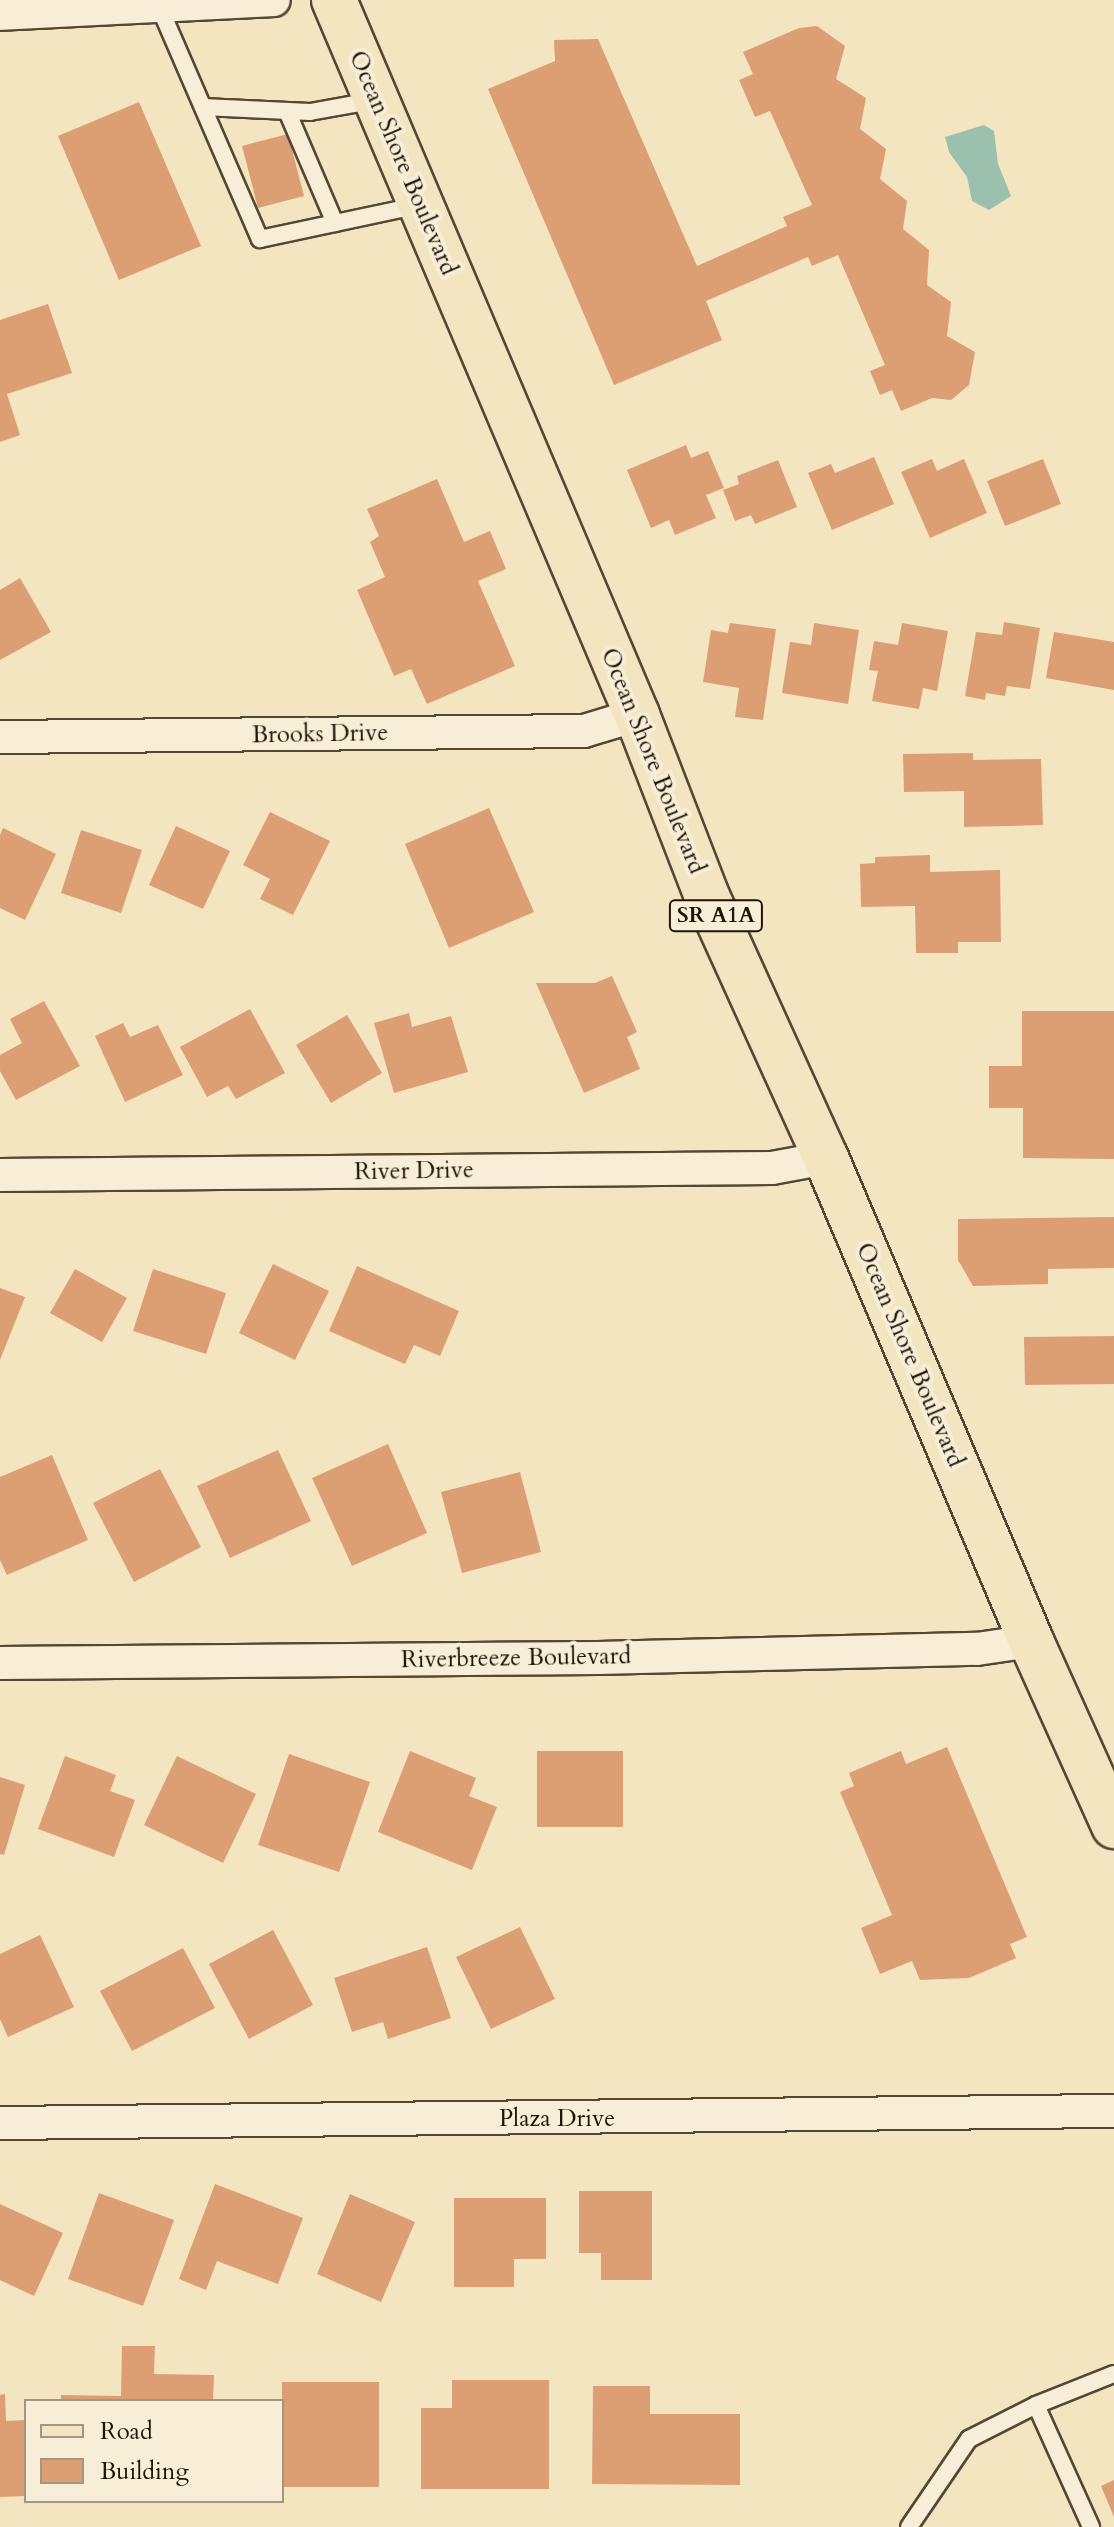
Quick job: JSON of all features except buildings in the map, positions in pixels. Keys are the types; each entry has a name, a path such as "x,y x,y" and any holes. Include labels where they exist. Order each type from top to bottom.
{"main road":[{"name":"Ocean Shore Boulevard","path":"334,0 637,715 706,894 826,1158 1031,1641 1114,1826"}],"street":[{"path":"0,14 274,0"},
{"name":"Brooks Drive","path":"0,737 584,731 637,715"},
{"name":"River Drive","path":"0,1175 772,1168 826,1158"},
{"name":"Riverbreeze Boulevard","path":"0,1663 646,1657 977,1649 1031,1641"},
{"name":"Plaza Drive","path":"0,2123 1114,2111"}],"lane":[{"path":"159,6 260,239 421,205"},
{"path":"203,107 310,112 376,100"},
{"path":"287,111 335,223"},
{"path":"909,2527 969,2439 1036,2405 1114,2374"},
{"path":"1036,2405 1091,2527"}],"shaded area":[{"path":"984,125 994,131 998,164 1011,196 989,210 972,201 967,177 949,152 945,137"}]}
